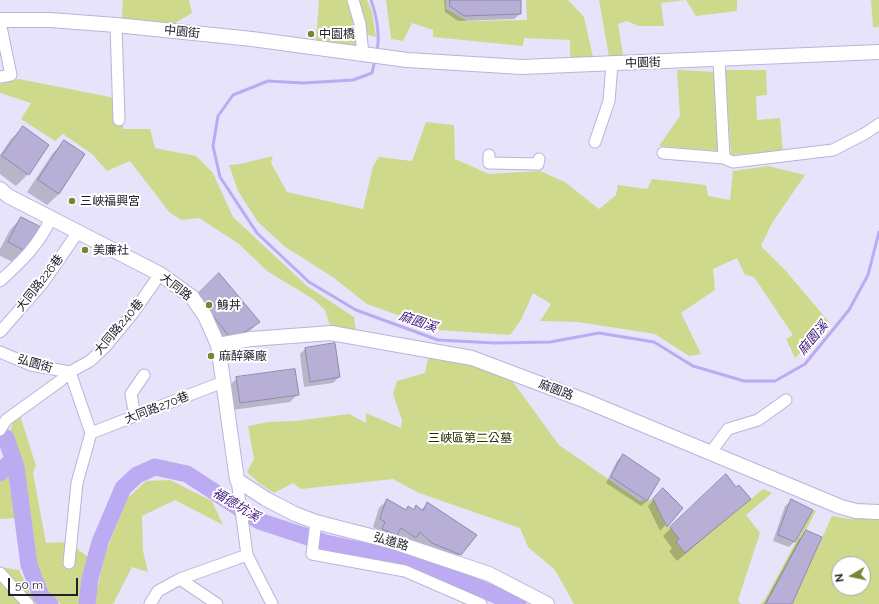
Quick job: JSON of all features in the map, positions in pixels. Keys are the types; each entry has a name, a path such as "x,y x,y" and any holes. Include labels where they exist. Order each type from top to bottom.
{"street":[{"path":"353,0 360,24 364,54"},
{"name":"中園街","path":"0,21 50,20 116,25 260,40 407,60 522,67 720,60 879,52"},
{"path":"0,21 11,75 0,77"},
{"path":"116,25 119,120"},
{"path":"720,60 724,158"},
{"path":"595,142 609,101 612,64"},
{"path":"663,153 724,158 733,162 833,150 866,133 879,124"},
{"path":"489,155 489,163 538,164 539,159"},
{"name":"大同路","path":"0,189 8,196 160,274 192,298 205,316 218,345 247,555"},
{"path":"0,281 23,261 46,231 51,218"},
{"name":"大同路226巷","path":"0,332 42,284 78,232"},
{"name":"大同路240巷","path":"5,416 60,381 70,372 90,361 105,347 133,313 160,274"},
{"name":"麻園路","path":"218,345 251,339 331,333 472,358 586,401 650,429 712,452 841,507 856,511 879,512"},
{"name":"弘園街","path":"0,352 31,365 70,372"},
{"path":"69,563 77,483 90,433 70,372"},
{"path":"136,416 131,394 144,375"},
{"name":"大同路270巷","path":"90,433 223,382"},
{"path":"712,452 728,429 758,420 786,400"},
{"path":"0,430 5,416"},
{"name":"弘道路","path":"237,480 272,502 316,526 394,542 489,574 547,604"},
{"path":"316,526 312,554 405,571 482,604"},
{"path":"150,604 158,591 180,579 247,555 269,603"},
{"path":"0,573 28,604"},
{"path":"180,579 217,604"}],"green space":[{"path":"123,0 189,0 192,13 171,25 122,19"},
{"path":"319,0 367,0 372,12 376,37 359,32 357,47 316,40"},
{"path":"386,0 446,0 446,9 467,21 527,20 526,0 568,0 584,17 593,57 570,57 570,40 524,38 523,46 433,37 433,30 412,23 403,41 391,39"},
{"path":"599,0 686,0 661,3 664,26 638,26 627,21 618,24 623,55 609,57"},
{"path":"686,0 737,0 737,11 696,16"},
{"path":"871,0 879,0 879,27 873,27"},
{"path":"677,70 717,72 718,151 659,146 680,116"},
{"path":"725,70 766,70 767,95 756,96 757,120 780,118 783,151 731,155"},
{"path":"19,79 125,100 123,129 150,129 155,148 196,156 213,173 233,217 307,286 354,317 356,332 331,329 325,310 313,299 267,271 239,244 199,218 182,220 170,213 130,161 107,171 92,154 63,134 55,141 21,119 31,103 0,93 0,84"},
{"path":"426,122 454,125 455,159 489,174 540,171 565,182 599,209 616,195 618,185 647,189 652,179 706,185 708,196 730,200 733,171 768,166 805,175 772,223 761,246 785,270 829,322 795,358 786,339 793,335 754,277 745,275 737,258 713,269 715,290 681,313 701,354 689,356 655,334 578,322 540,321 551,304 533,293 521,320 510,335 439,330 367,304 334,278 284,246 258,222 238,191 229,165 240,164 273,156 271,163 287,192 363,209 373,166 379,157 412,161"},
{"name":"三峽區第二公墓","path":"428,358 461,360 508,375 559,445 640,501 653,499 666,527 670,527 679,539 676,542 685,553 763,489 772,493 746,515 760,533 738,600 741,604 574,604 555,570 528,547 520,528 419,493 393,479 301,489 293,483 274,493 260,484 247,472 254,459 248,426 268,422 295,421 349,414 366,423 366,413 401,428 402,420 393,394 397,381 425,373"},
{"path":"20,415 36,466 33,473 46,543 68,542 91,559 84,580 82,604 61,604 47,591 35,563 21,466 10,432 13,421"},
{"path":"9,473 17,518 0,519 0,481"},
{"path":"170,480 212,501 223,525 175,500 142,516 143,551 148,572 132,567 113,604 94,604 105,554 127,499 146,481"},
{"path":"813,510 816,511 766,604 760,604 764,601"},
{"path":"832,516 850,519 879,518 879,604 792,604"},
{"path":"0,567 19,570 32,597 41,604 0,604"}],"building":[{"path":"450,0 521,0 521,14 464,16 450,6"},
{"path":"23,126 49,145 29,175 2,156"},
{"path":"64,140 85,154 59,194 38,180"},
{"path":"21,217 41,227 27,252 8,242"},
{"path":"219,273 260,322 232,340 197,295"},
{"path":"335,343 340,377 310,382 305,348"},
{"path":"295,369 299,395 240,403 236,377"},
{"path":"623,454 660,479 647,501 611,477"},
{"path":"726,474 736,487 739,485 751,499 685,553 676,542 679,539 670,527"},
{"path":"663,488 683,508 667,527 653,499"},
{"path":"387,499 406,510 408,506 414,510 416,505 423,511 427,502 477,535 461,555 432,543 420,532 416,538 401,528 397,535 382,529 385,522 380,519"},
{"path":"791,499 813,510 795,542 778,535"},
{"path":"806,530 822,537 792,604 766,604"}],"waterway":[{"name":"麻園溪","path":"371,0 377,26 377,52"},
{"name":"麻園溪","path":"375,60 372,73 353,80 303,83 268,81 233,95 218,116 213,146 220,177 257,233 309,282 356,310 438,340 495,343 550,342 599,333 654,342 693,366 744,381 775,381 805,364 849,310 868,275 879,232"},
{"name":"福德坑溪","path":"0,434 6,438 16,467 29,565 41,596 50,604"},
{"path":"0,473 13,459"},
{"name":"福德坑溪","path":"87,604 90,579 100,542 123,488 137,475 155,467 187,474 259,521 326,543 415,562 518,604"}],"place":[{"name":"中園橋","path":"311,34"},
{"name":"三峽福興宮","path":"72,201"},
{"name":"美廉社","path":"85,250"},
{"name":"鯓丼","path":"209,305"},
{"name":"麻醉藥廠","path":"211,356"}]}
